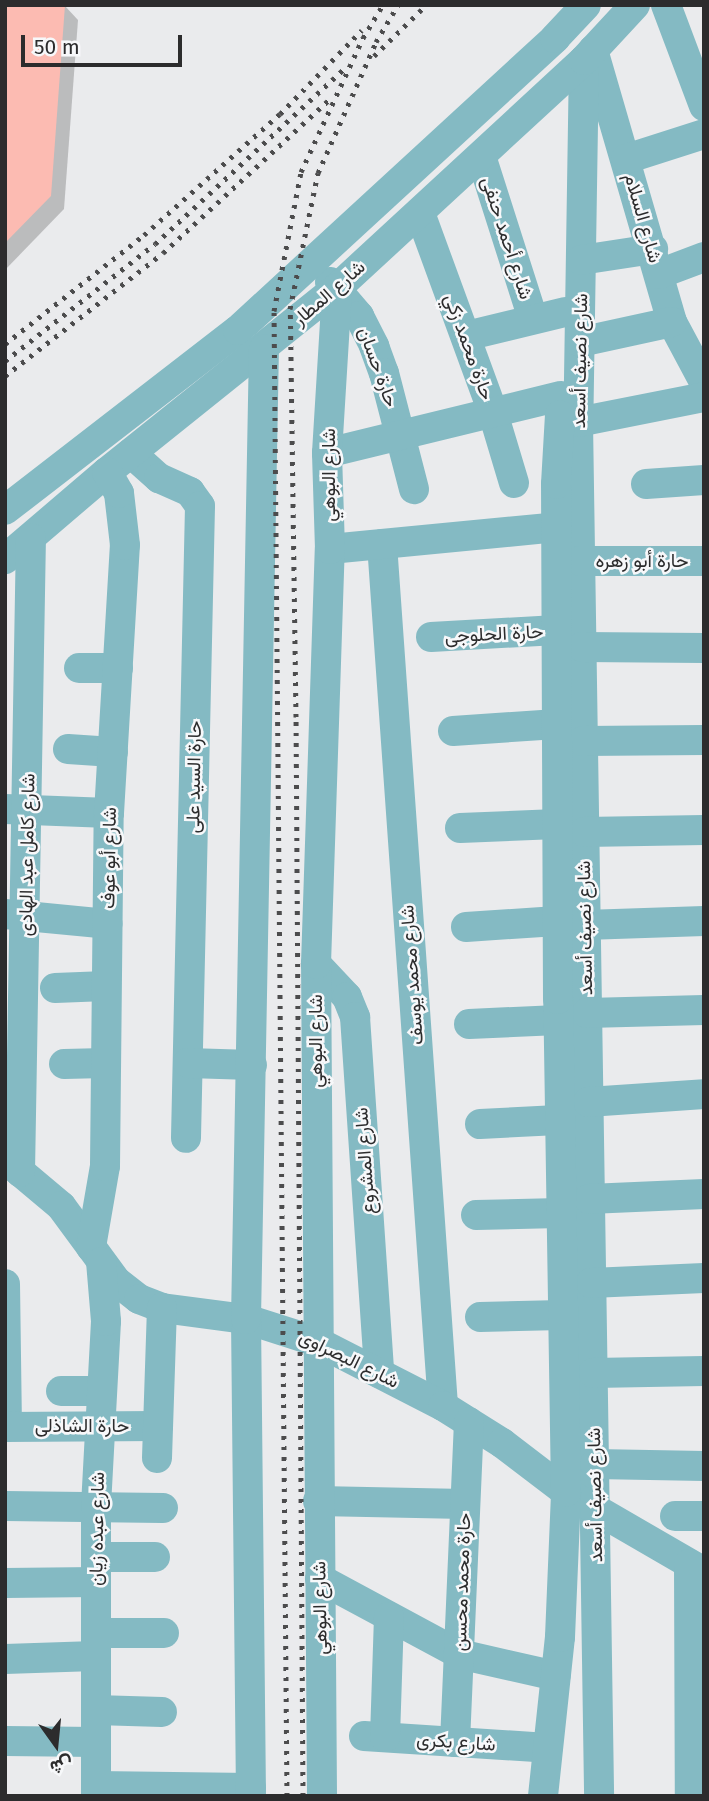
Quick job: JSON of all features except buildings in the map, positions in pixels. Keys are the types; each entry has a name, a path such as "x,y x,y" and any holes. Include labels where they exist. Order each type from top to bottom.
{"street":[{"name":"شارع المطار","path":"5,510 238,330 555,38 586,5"},
{"path":"595,5 615,27"},
{"name":"شارع المطار","path":"5,559 107,472 337,288 580,63 635,5"},
{"path":"666,5 704,106"},
{"name":"شارع السلام","path":"580,63 626,159 672,322 704,382"},
{"name":"شارع نصيف أسعد","path":"570,828 583,741 578,422 580,63"},
{"name":"شارع نصيف أسعد","path":"543,1796 556,1676 566,1492 558,1020 571,923 570,828 557,724 557,527 572,179 570,130 580,63"},
{"path":"626,159 704,135"},
{"name":"شارع أحمد حنفى","path":"481,156 533,319"},
{"name":"حارة محمد زكي","path":"420,214 493,413 514,483"},
{"path":"581,260 656,261 704,257"},
{"name":"حارة حسان","path":"310,263 337,288 359,316 374,346 414,489"},
{"name":"شارع البوهي","path":"322,1796 316,964 330,549 327,453 337,288"},
{"path":"466,336 565,312"},
{"path":"580,342 672,322"},
{"path":"96,1791 251,1792 246,1319 264,349"},
{"path":"327,453 561,396"},
{"path":"578,422 704,397"},
{"name":"حارة السيد على","path":"131,453 159,478 190,492 200,506 186,1138"},
{"name":"شارع أبو عوف","path":"96,1255 105,1166 110,813 124,517 119,493 107,472"},
{"path":"646,484 704,480"},
{"path":"330,549 557,527"},
{"name":"شارع كامل عبد الهادى","path":"13,1166 16,810 32,538"},
{"name":"شارع محمد يوسف","path":"382,544 443,1406"},
{"name":"حارة أبو زهره","path":"580,561 704,561"},
{"name":"حارة الحلوجى","path":"431,637 557,630"},
{"path":"582,647 704,648"},
{"path":"79,668 118,668"},
{"path":"453,731 557,724"},
{"path":"583,741 704,740"},
{"path":"68,749 113,752"},
{"path":"16,810 110,813"},
{"path":"460,828 704,830"},
{"path":"16,915 107,924"},
{"path":"466,927 704,921"},
{"name":"شارع نصيف أسعد","path":"571,923 586,1013 599,1796"},
{"name":"شارع المشروع","path":"316,964 347,998 355,1017 379,1373"},
{"path":"55,988 106,986"},
{"path":"586,1013 704,1010"},
{"path":"469,1024 558,1020"},
{"path":"64,1064 105,1063"},
{"path":"188,1063 252,1065"},
{"path":"588,1102 704,1094"},
{"path":"480,1124 558,1120"},
{"name":"شارع البصراوى","path":"13,1166 61,1206 116,1281 139,1299 162,1308 246,1319 318,1342 443,1406 566,1492 697,1568"},
{"path":"589,1199 704,1194"},
{"path":"476,1215 560,1213"},
{"name":"شارع عبده زيان","path":"96,1255 106,1321 96,1506 96,1791"},
{"path":"591,1283 704,1278"},
{"path":"5,1284 6,1427"},
{"path":"157,1458 162,1308"},
{"path":"480,1317 562,1315"},
{"path":"593,1373 704,1371"},
{"path":"61,1391 102,1391"},
{"name":"حارة محمد محسن","path":"456,1742 469,1422"},
{"name":"حارة الشاذلى","path":"6,1427 158,1426"},
{"path":"595,1464 704,1466"},
{"path":"318,1500 465,1504"},
{"path":"5,1506 163,1508"},
{"path":"5,1583 96,1570 155,1557"},
{"path":"690,1796 697,1568"},
{"path":"320,1579 459,1654 556,1676"},
{"name":"شارع بكرى","path":"389,1617 374,1736 548,1748"},
{"path":"5,1659 164,1633"},
{"path":"96,1710 162,1712"},
{"path":"5,1741 96,1742"}],"railway":[{"path":"287,1796 274,311 301,172 363,38 383,5"},
{"path":"303,1796 296,717 290,309 318,173 376,42 398,5"},
{"path":"374,56 426,5"},
{"path":"5,344 144,235 280,114 362,30"},
{"path":"5,361 155,244 344,69"},
{"path":"5,376 163,253 331,98"}]}
